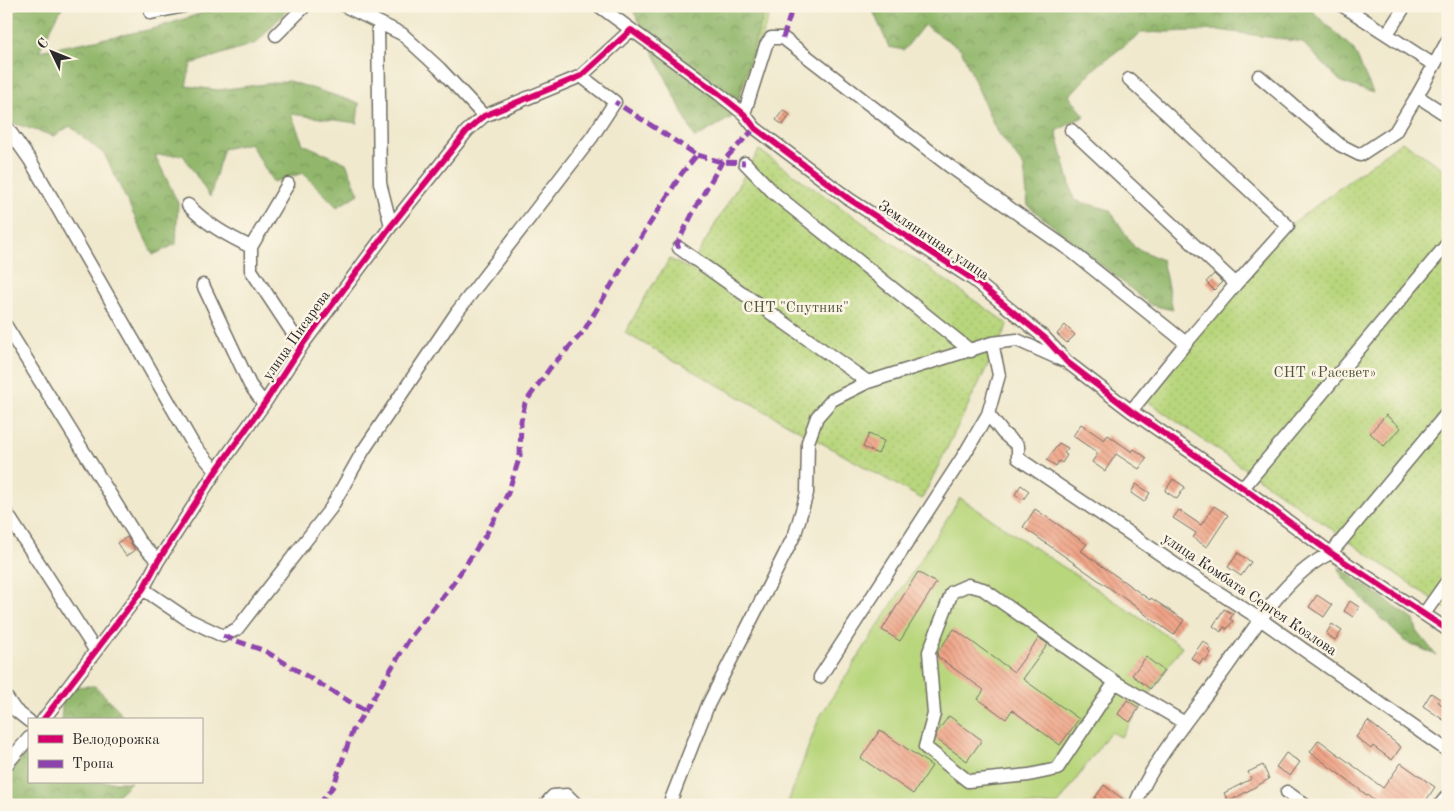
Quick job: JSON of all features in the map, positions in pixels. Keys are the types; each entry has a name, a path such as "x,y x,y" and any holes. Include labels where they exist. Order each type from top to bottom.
{"street":[{"path":"150,6 151,13 184,6"},
{"path":"276,35 305,6"},
{"path":"345,6 402,34 440,69 484,116"},
{"name":"Земляничная улица","path":"600,6 720,94 744,114 755,128 849,199 974,280 1045,338 1067,362 1131,411 1243,488 1331,553 1448,630"},
{"path":"1343,6 1434,65"},
{"path":"1387,34 1404,6"},
{"path":"378,22 380,183 391,226"},
{"name":"улица Писарева","path":"44,718 143,589 158,561 216,471 264,404 303,344 391,226 467,131 484,116 581,76 631,30"},
{"path":"744,114 766,46 772,38 783,38 948,165 1071,250 1186,343"},
{"path":"1259,76 1340,146 1360,155 1395,132 1448,40"},
{"path":"143,589 187,618 223,636 238,629 331,508 363,450 456,312 592,137 614,102 581,76"},
{"path":"1128,79 1288,226 1236,284 1131,411"},
{"path":"1417,96 1448,116"},
{"path":"6,126 30,160 193,444 216,471"},
{"path":"1071,130 1236,284"},
{"path":"746,163 775,194 971,351"},
{"path":"288,184 251,247 251,270 292,332 303,344"},
{"path":"188,205 199,216 229,236 251,247"},
{"path":"1243,488 1448,243"},
{"path":"679,248 868,382"},
{"path":"203,284 250,385 264,404"},
{"path":"6,326 139,541 158,561"},
{"path":"669,805 708,705 795,534 807,493 808,442 817,417 832,400 868,382 992,343 1017,340 1067,362"},
{"path":"820,677 964,455 988,414 999,376 992,343"},
{"path":"1135,805 1144,782 1185,723 1245,643 1260,618 1288,586 1319,558 1331,553 1448,412"},
{"name":"улица Комбата Сергея Козлова","path":"988,414 1003,433 1018,446 1018,458 1185,571 1260,618 1448,751"},
{"path":"6,512 95,650"},
{"path":"1424,614 1448,580"},
{"path":"1115,682 1057,769 1029,775 968,781 925,747 934,714 929,652 952,592 968,585 983,589 1115,682 1185,723"},
{"path":"6,697 15,710 28,720"},
{"path":"6,765 28,739"},
{"path":"1287,792 1305,805"},
{"path":"1440,805 1448,795"},
{"path":"545,805 553,796 567,796 577,805"}],"green space":[{"path":"24,6 62,7 39,51 153,29 224,6 286,6 289,8 256,43 191,64 186,86 218,90 289,81 359,103 357,123 291,114 303,144 346,163 359,194 337,207 303,173 273,182 250,143 223,149 210,197 183,155 155,155 178,203 176,244 153,255 105,155 70,126 54,136 6,121 6,17"},
{"path":"631,6 760,6 764,13 732,117 695,138"},
{"path":"760,6 773,6 732,117 764,13"},
{"path":"871,6 1307,6 1354,50 1373,93 1341,82 1302,42 1219,30 1141,33 1096,67 1069,96 1085,116 1056,131 1074,200 1110,210 1134,247 1162,260 1173,310 1151,305 1028,206 1024,167 995,128 961,49 924,25 904,50 889,47"},
{"name":"СНТ «Рассвет»","path":"1402,141 1448,172 1448,610 1140,396 1289,226"},
{"name":"СНТ \"Спутник\"","path":"759,150 1008,324 922,499 625,333 648,292 670,259 689,269"},
{"path":"960,498 1182,646 1121,737 1110,732 1058,805 787,805 819,718"},
{"path":"1339,567 1414,620 1417,631 1436,655 1404,641 1351,587 1341,575"},
{"path":"95,686 119,710 122,718 61,718 64,687"},
{"path":"28,750 28,784 129,784 107,805 6,805 6,776"}],"building":[{"path":"783,110 790,115 783,125 776,120"},
{"path":"1214,274 1222,282 1214,290 1206,282"},
{"path":"1065,325 1075,335 1067,343 1057,334"},
{"path":"1386,415 1401,428 1384,446 1370,433"},
{"path":"1081,424 1104,440 1108,435 1132,452 1134,449 1147,458 1139,469 1116,454 1105,471 1092,462 1098,453 1073,436"},
{"path":"869,434 884,441 878,454 863,447"},
{"path":"1059,443 1068,448 1064,453 1067,455 1062,463 1059,461 1056,466 1047,460"},
{"path":"1173,479 1185,487 1177,499 1165,491"},
{"path":"1136,484 1150,493 1144,502 1131,493"},
{"path":"1021,485 1029,491 1023,500 1015,494"},
{"path":"1214,506 1228,515 1207,547 1193,538 1196,533 1173,518 1179,510 1201,525"},
{"path":"1035,509 1087,544 1081,551 1150,600 1151,598 1184,620 1174,635 1023,527"},
{"path":"127,537 135,550 126,556 117,543"},
{"path":"1238,553 1251,562 1241,576 1228,567"},
{"path":"918,572 936,583 900,641 882,630"},
{"path":"1317,595 1332,605 1324,617 1309,607"},
{"path":"1350,601 1359,607 1353,617 1344,611"},
{"path":"1224,609 1233,614 1230,619 1233,621 1227,629 1224,627 1221,632 1213,626"},
{"path":"1332,624 1342,631 1335,640 1326,634"},
{"path":"954,629 1014,672 1039,638 1048,644 1023,679 1079,719 1060,745 1012,710 1006,719 978,699 984,690 938,657 937,653"},
{"path":"1203,641 1211,647 1208,651 1211,653 1206,661 1203,659 1200,664 1191,658"},
{"path":"1146,657 1164,671 1150,689 1132,675"},
{"path":"1431,693 1440,699 1438,702 1448,709 1448,723 1423,706"},
{"path":"1127,700 1139,708 1130,722 1118,714"},
{"path":"949,716 982,740 967,761 936,739 937,732"},
{"path":"1368,721 1401,747 1392,760 1373,746 1371,749 1356,737"},
{"path":"880,730 932,766 913,794 861,758"},
{"path":"1319,740 1383,788 1401,763 1435,787 1423,805 1380,805 1310,752"},
{"path":"1286,753 1300,762 1290,776 1276,767"},
{"path":"1263,765 1269,779 1230,801 1227,799 1224,793 1251,779 1248,772"},
{"path":"1104,785 1127,802 1127,805 1090,805"}],"marked path":[{"path":"783,38 793,6"},
{"path":"319,805 334,785 352,732 412,635 452,585 487,533 508,493 520,456 521,421 525,403 550,368 583,332 682,173 697,155 615,102"},
{"path":"679,248 677,244 722,162 755,128"},
{"path":"697,155 722,162 745,163"},
{"path":"223,636 265,651 365,711"}],"cycle path":[{"path":"45,718 143,589 158,561 216,471 264,404 303,344 391,226 467,131 484,116 581,76 631,30 719,94 744,114 755,128 849,199 974,280 1045,338 1067,362 1131,411 1243,488 1331,553 1448,630"}]}
